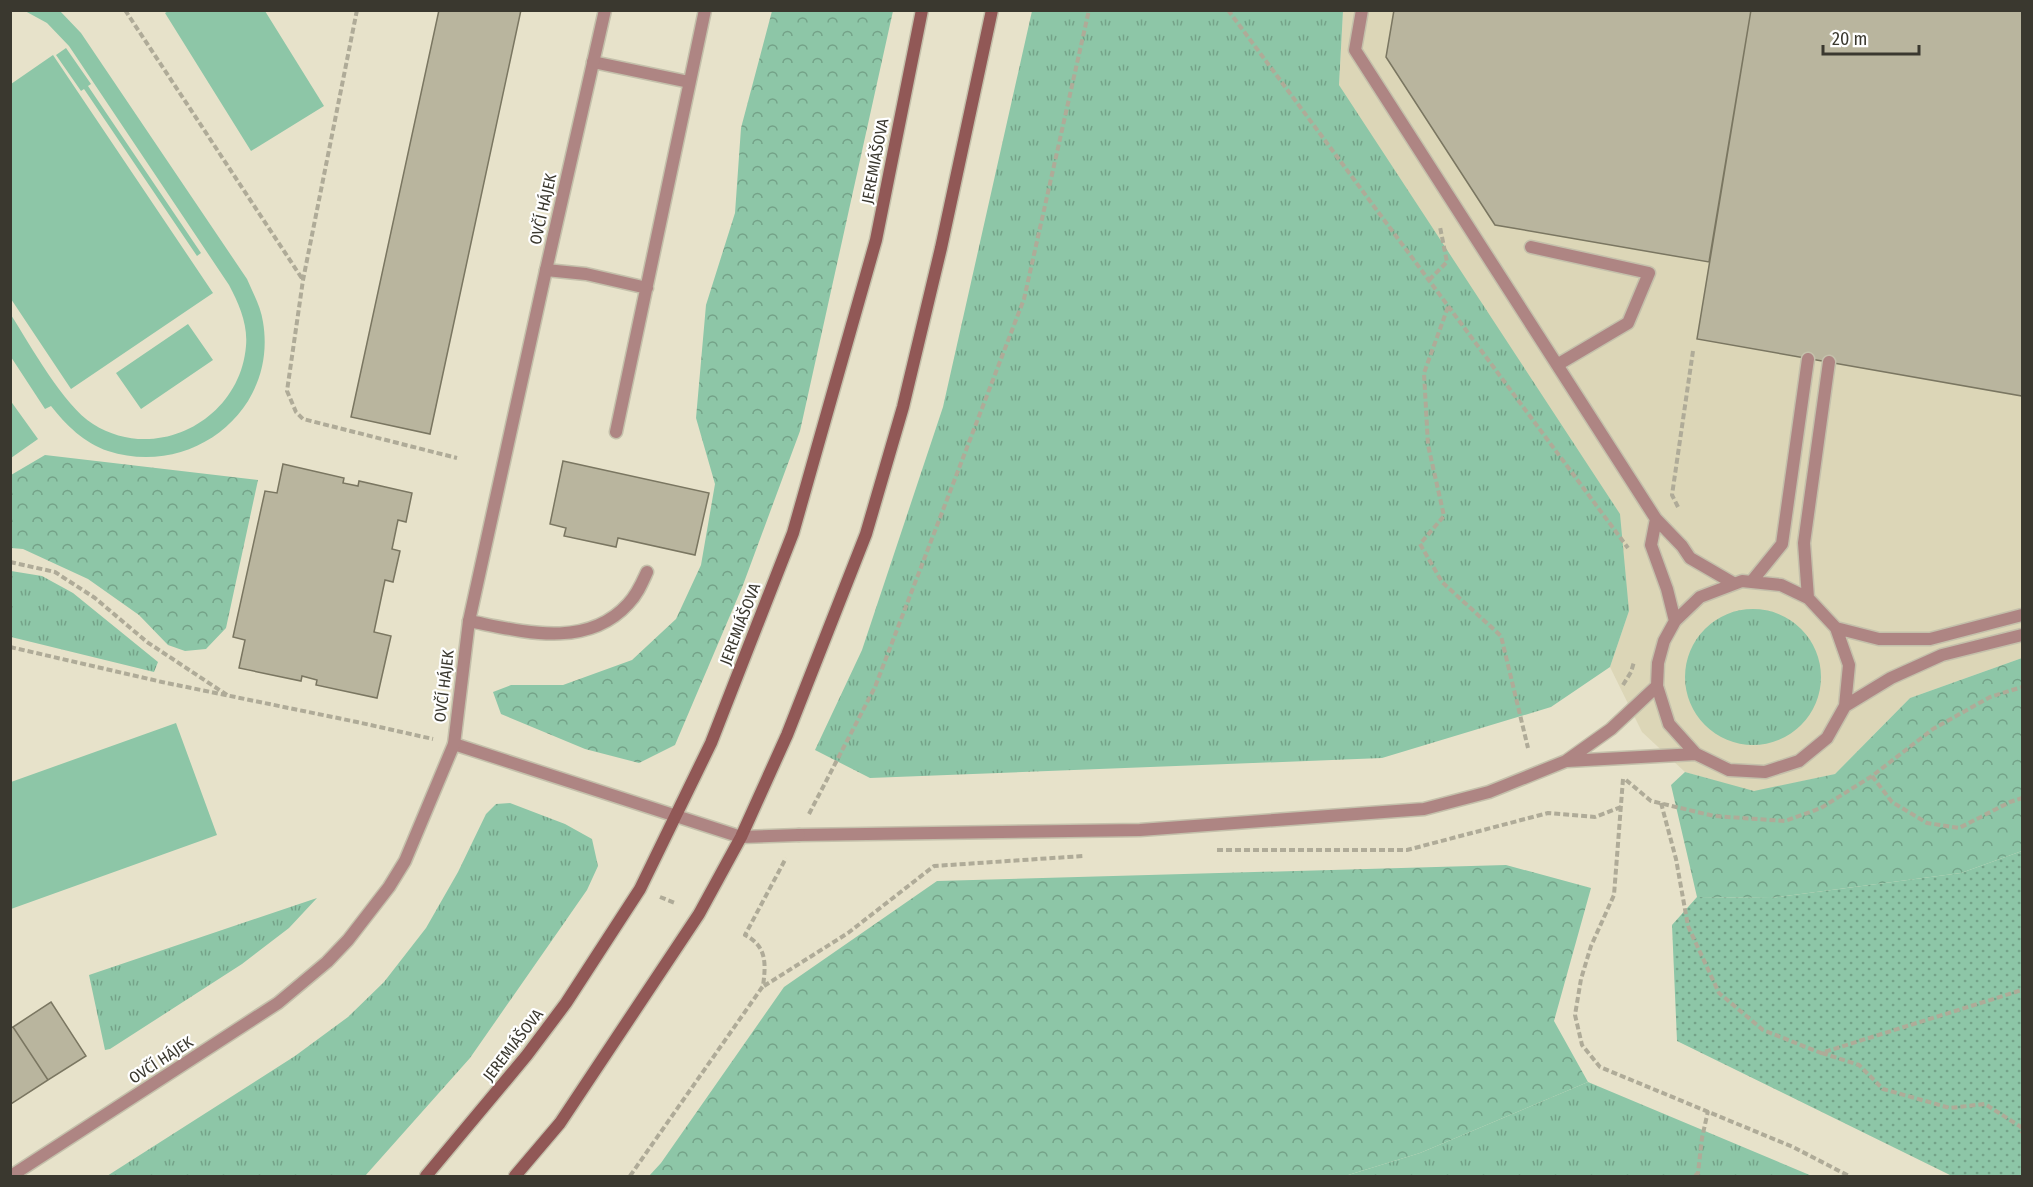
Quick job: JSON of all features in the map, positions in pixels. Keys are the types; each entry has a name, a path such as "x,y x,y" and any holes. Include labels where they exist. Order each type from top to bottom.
{"main road":[{"name":"JEREMIÁŠOVA","path":"426,1176 527,1055 566,1003 640,889 711,743 793,533 876,240 922,10"},
{"path":"515,1176 560,1123 699,914 741,837 787,735 866,534 903,407 936,270 992,10"}],"street":[{"name":"OVČÍ HÁJEK","path":"11,1176 278,1003 327,962 369,915 405,861 454,744 469,621 605,10"},
{"path":"615,432 705,10"},
{"path":"1362,10 1355,50 1656,519 1682,546 1690,558 1733,583"},
{"path":"593,62 689,82"},
{"path":"1531,247 1649,273 1628,323 1557,365"},
{"path":"546,270 586,274 647,288"},
{"path":"1752,581 1782,544 1808,358"},
{"path":"1808,598 1804,543 1829,362"},
{"path":"1656,519 1651,545 1667,589 1675,621"},
{"path":"469,621 537,634 560,634 582,630 600,624 620,612 637,592 647,572"},
{"path":"1752,581 1781,585 1808,598 1836,628 1849,665 1845,706 1827,738 1799,761 1765,772 1729,770 1696,754 1670,724 1657,686 1658,663 1664,641 1675,621 1700,597 1733,583 1752,581"},
{"path":"1836,628 1879,639 1930,639 2022,615"},
{"path":"1845,706 1892,678 1942,655 2022,635"},
{"path":"454,744 741,837 1140,830 1424,809 1490,792 1566,761 1611,729 1657,686"},
{"path":"1566,761 1696,754"}],"path":[{"path":"125,10 303,280"},
{"path":"357,10 303,280 287,391 296,412 310,422 458,458"},
{"path":"816,800 875,687 1024,299 1089,10"},
{"path":"1228,10 1630,551"},
{"path":"1429,280 1447,262 1440,224"},
{"path":"1448,306 1424,373 1428,445 1444,516 1420,543 1442,582 1501,636 1528,748"},
{"path":"1682,516 1672,495 1693,351"},
{"path":"10,562 55,572 95,598 147,642 229,696"},
{"path":"10,647 454,744"},
{"path":"1620,689 1631,672 1637,652"},
{"path":"1623,778 1652,801 1714,816 1785,821 1821,808 1872,776 1933,729 1990,697 2022,687"},
{"path":"1624,757 1614,895 1591,946 1581,979 1575,1014 1582,1045 1600,1066 1793,1147 1849,1176"},
{"path":"1872,776 1892,802 1927,823 1959,828 2022,798"},
{"path":"1661,803 1676,859 1688,926 1719,993 1763,1030 1859,1065 1883,1089 1950,1108 1985,1104 2021,1127 2022,1133"},
{"path":"1215,850 1407,850 1548,813 1595,817 1621,807"},
{"path":"630,1176 763,987 848,933 934,866 1085,856"},
{"path":"763,987 766,967 761,949 754,940 744,935 781,868"},
{"path":"657,896 675,903"},
{"path":"1821,1053 2022,990"},
{"path":"1695,1176 1698,1173 1708,1111"}],"shaded area":[{"path":"1343,11 2022,11 2022,658 1910,698 1835,774 1753,792 1685,772 1642,732 1610,667 1629,611 1339,85"}],"green space":[{"path":"170,10 265,11 324,106 251,151 165,13"},
{"path":"25,11 60,11 81,33 247,279 259,305 263,322 264,354 257,384 242,409 222,430 197,446 169,455 139,457 99,448 76,433 51,406 45,409 11,357 11,315 48,374 82,415 93,424 117,435 143,439 168,436 191,428 212,414 228,395 240,372 246,346 244,322 229,285 69,46 47,23"},
{"path":"772,11 893,11 800,431 743,585 675,745 639,763 585,749 501,714 493,692 511,685 563,685 632,660 676,619 701,565 715,484 696,418 706,305 735,213 741,128"},
{"path":"1032,11 1343,11 1339,85 1620,514 1629,611 1610,667 1551,707 1382,758 870,778 815,750 862,650 943,407"},
{"path":"66,48 91,84 88,86 201,253 197,256 84,89 81,91 56,55"},
{"path":"53,55 213,293 71,389 11,299 11,84"},
{"path":"188,324 213,360 141,409 116,373"},
{"path":"10,400 38,439 11,458 10,458"},
{"path":"45,455 258,480 226,628 206,649 185,651 168,645 139,615 88,579 23,549 11,548 11,475"},
{"path":"11,571 42,576 73,593 158,662 154,672 11,637"},
{"path":"1753,609 1779,614 1791,620 1801,629 1810,639 1816,651 1821,677 1816,703 1810,715 1801,725 1791,734 1779,740 1753,745 1727,740 1715,734 1705,725 1696,715 1690,703 1685,677 1690,651 1696,639 1705,629 1715,620 1727,614"},
{"path":"2022,658 2022,851 1961,873 1771,898 1697,897 1671,785 1685,772 1754,791 1835,774 1910,698"},
{"path":"176,723 217,835 11,909 11,782"},
{"path":"510,803 565,824 592,839 598,866 587,890 470,1058 365,1176 107,1176 295,1056 348,1017 384,982 426,928 458,872 486,814 496,804"},
{"path":"2022,851 2022,1176 1952,1176 1677,1041 1672,925 1697,897 1771,898 1961,873"},
{"path":"1506,865 1591,888 1554,1021 1588,1082 1420,1153 1345,1176 649,1176 661,1163 784,987 937,881"},
{"path":"317,898 289,928 242,964 110,1049 105,1050 89,975"},
{"path":"1588,1082 1812,1176 1345,1176 1420,1153"}],"building":[{"path":"439,10 521,10 430,434 351,417"},
{"path":"1394,10 1751,10 1709,262 1495,225 1386,57"},
{"path":"1751,10 2022,10 2022,396 1697,339"},
{"path":"563,461 709,493 695,555 618,538 616,547 564,536 566,528 550,524"},
{"path":"283,464 344,478 343,483 358,486 359,481 412,493 406,522 398,520 392,549 400,551 393,582 385,580 374,632 391,636 377,698 316,685 317,680 302,676 301,681 239,668 245,640 233,637 265,491 277,493"},
{"path":"51,1002 86,1056 48,1080 13,1027"},
{"path":"13,1027 48,1080 11,1104 10,1028"}]}
